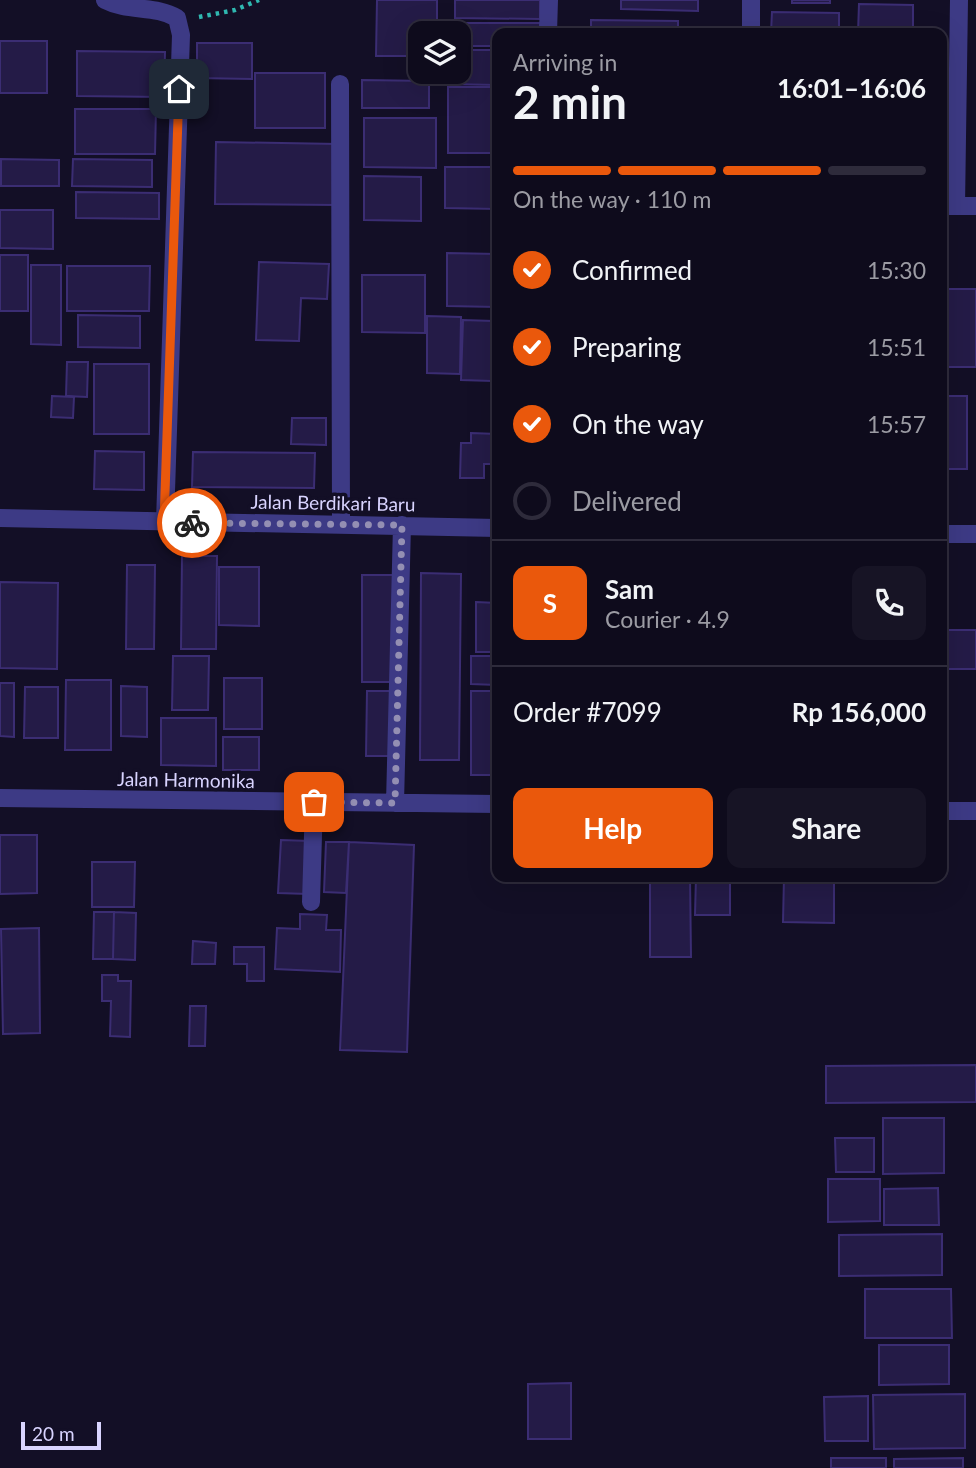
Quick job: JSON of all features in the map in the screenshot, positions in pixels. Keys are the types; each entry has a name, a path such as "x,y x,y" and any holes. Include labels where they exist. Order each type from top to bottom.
{"street":[{"path":"105,0 120,7 166,11 177,18 181,35 164,522"},
{"path":"548,28 549,0"},
{"path":"751,0 751,28"},
{"path":"959,0 949,206 976,206"},
{"path":"340,84 341,524"},
{"name":"Jalan Berdikari Baru","path":"0,519 492,528"},
{"path":"395,803 402,525"},
{"path":"947,534 976,534"},
{"name":"Jalan Harmonika","path":"0,798 492,804"},
{"path":"311,902 314,802"},
{"path":"947,811 976,811"}],"path":[{"path":"177,18 210,16 259,0"}],"building":[{"path":"377,0 437,0 437,21 408,21 408,56 376,56"},
{"path":"455,0 540,0 540,19 455,18"},
{"path":"621,0 698,0 698,11 621,9"},
{"path":"792,0 830,0 830,3 792,3"},
{"path":"859,4 913,5 913,28 858,28"},
{"path":"772,12 839,13 839,28 771,28"},
{"path":"591,20 678,21 678,28 591,28"},
{"path":"471,23 540,23 540,28 492,28 492,46 471,46"},
{"path":"0,41 47,41 47,93 0,93"},
{"path":"197,43 252,43 252,79 197,78"},
{"path":"471,50 492,50 492,85 445,84 471,84"},
{"path":"77,51 165,52 164,97 77,96"},
{"path":"255,73 325,73 325,128 255,128"},
{"path":"362,80 429,84 429,108 362,108"},
{"path":"448,87 492,87 492,153 448,153"},
{"path":"75,109 156,109 155,154 75,154"},
{"path":"364,118 436,118 436,168 364,167"},
{"path":"216,142 338,144 337,205 215,204"},
{"path":"1,159 59,160 59,186 1,186"},
{"path":"73,159 152,160 152,187 72,186"},
{"path":"445,167 492,167 492,209 445,208"},
{"path":"364,176 421,177 421,221 364,220"},
{"path":"76,192 159,193 159,219 76,218"},
{"path":"0,210 53,210 53,249 0,248"},
{"path":"447,253 492,254 492,307 447,306"},
{"path":"0,255 28,255 28,311 0,311"},
{"path":"259,262 329,264 327,299 301,298 299,341 256,340"},
{"path":"31,265 61,265 61,345 31,344"},
{"path":"67,266 150,266 149,311 67,311"},
{"path":"362,275 425,275 425,333 362,332"},
{"path":"947,289 976,289 976,367 947,367"},
{"path":"78,315 140,316 140,348 78,347"},
{"path":"427,316 461,317 460,374 427,373"},
{"path":"463,320 492,321 492,381 461,380"},
{"path":"67,362 88,362 87,397 66,396"},
{"path":"94,364 149,364 149,434 94,434"},
{"path":"52,396 74,397 73,418 51,417"},
{"path":"947,396 967,396 967,469 947,469"},
{"path":"292,418 326,418 326,445 291,444"},
{"path":"471,433 492,434 492,464 484,464 484,478 460,478 461,443 471,443"},
{"path":"95,451 144,452 144,490 94,489"},
{"path":"193,452 315,453 314,488 192,487"},
{"path":"182,556 217,556 216,649 181,649"},
{"path":"127,565 155,565 154,649 126,649"},
{"path":"219,567 259,567 259,626 219,625"},
{"path":"421,573 461,574 459,760 420,760"},
{"path":"362,575 394,575 393,682 362,682"},
{"path":"0,582 58,583 57,669 0,668"},
{"path":"476,602 492,603 492,652 476,652"},
{"path":"947,630 976,630 976,669 947,669"},
{"path":"173,656 209,656 208,710 172,710"},
{"path":"471,656 492,656 492,685 471,684"},
{"path":"224,678 262,678 262,729 224,729"},
{"path":"66,680 111,680 111,750 65,750"},
{"path":"0,683 14,683 14,737 0,736"},
{"path":"121,686 147,687 147,737 121,736"},
{"path":"25,687 58,687 58,738 24,738"},
{"path":"367,691 393,691 392,756 366,756"},
{"path":"471,691 492,691 492,775 471,775"},
{"path":"161,718 216,718 216,766 161,765"},
{"path":"223,737 259,737 259,770 223,770"},
{"path":"0,835 37,835 37,893 0,894"},
{"path":"281,840 310,841 308,894 278,893"},
{"path":"326,842 349,842 346,893 324,892"},
{"path":"349,842 414,845 407,1052 340,1050"},
{"path":"92,862 135,862 134,907 92,907"},
{"path":"650,882 690,882 691,957 650,957"},
{"path":"696,882 730,882 730,915 695,915"},
{"path":"784,882 834,882 834,923 783,922"},
{"path":"94,912 114,912 113,959 93,959"},
{"path":"114,912 136,913 135,960 113,959"},
{"path":"300,914 327,915 326,930 341,930 340,972 275,969 277,928 300,929"},
{"path":"39,928 40,1033 3,1034 1,929"},
{"path":"193,941 216,943 215,964 192,964"},
{"path":"234,947 264,947 264,981 247,981 247,964 234,964"},
{"path":"102,975 118,975 118,981 131,981 130,1037 110,1036 111,1001 102,1001"},
{"path":"190,1006 206,1006 205,1046 189,1046"},
{"path":"976,1065 976,1102 826,1103 826,1066"},
{"path":"883,1118 944,1118 944,1173 883,1174"},
{"path":"835,1138 874,1138 874,1172 836,1172"},
{"path":"828,1179 880,1179 880,1221 828,1222"},
{"path":"938,1188 939,1225 884,1225 884,1189"},
{"path":"942,1234 942,1275 839,1276 839,1235"},
{"path":"865,1289 951,1289 952,1338 865,1338"},
{"path":"879,1345 949,1345 949,1384 879,1385"},
{"path":"571,1383 571,1439 528,1439 528,1384"},
{"path":"965,1394 965,1448 874,1449 873,1395"},
{"path":"868,1396 868,1441 825,1441 824,1397"},
{"path":"831,1458 886,1458 886,1468 831,1468"},
{"path":"963,1458 963,1468 894,1468 894,1459"}],"way so far":[{"path":"192,523 402,525 395,803 314,802"}],"route":[{"path":"179,89 164,522 192,523"}]}
